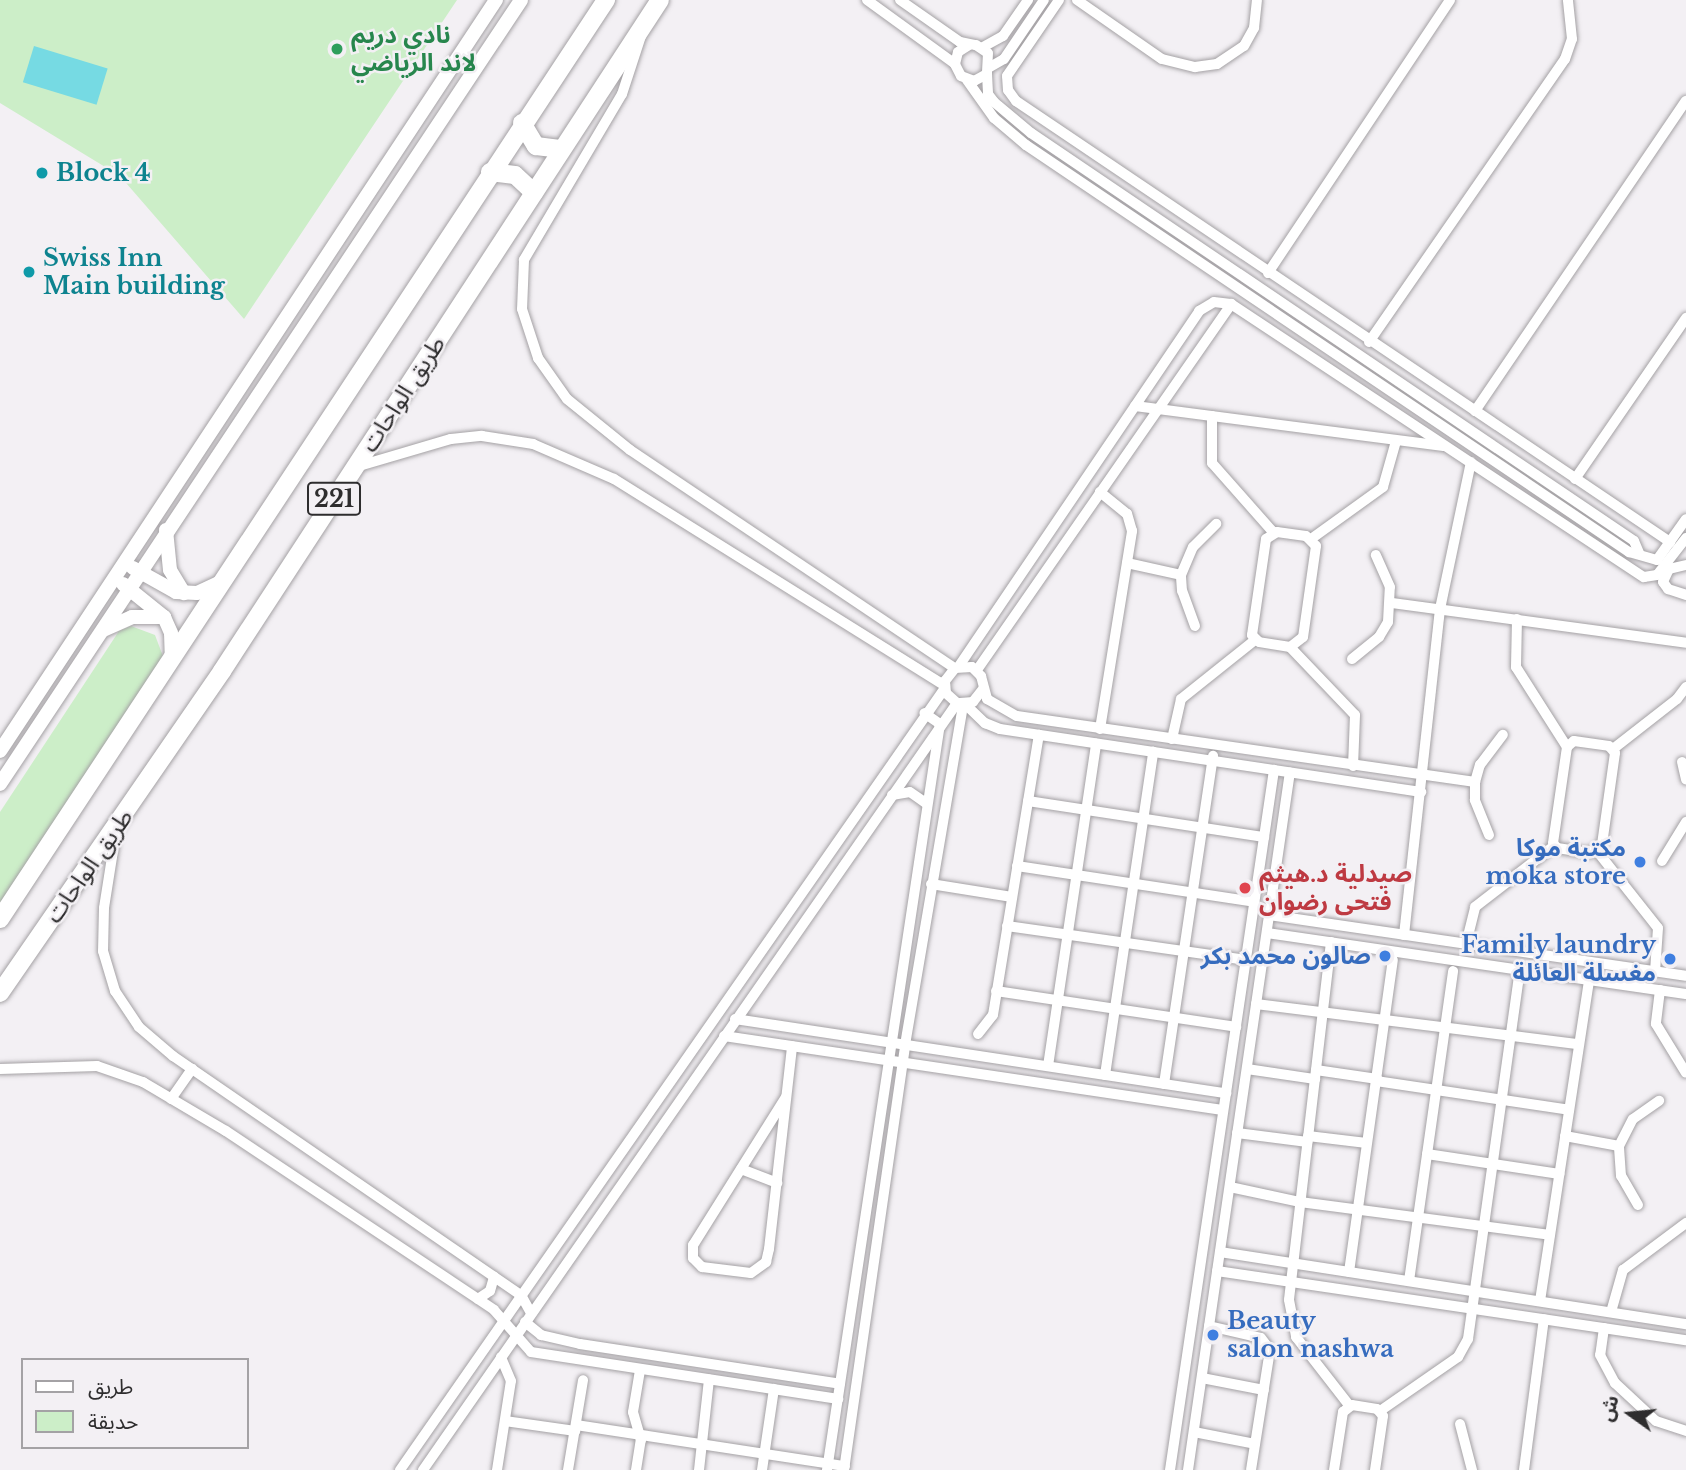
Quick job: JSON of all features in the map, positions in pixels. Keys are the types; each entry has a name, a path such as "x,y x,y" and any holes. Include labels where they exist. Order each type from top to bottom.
{"highway":[{"name":"طريق الواحات","path":"0,919 522,123 606,0"},
{"name":"طريق الواحات","path":"0,993 118,825 660,0"},
{"path":"522,123 536,146 562,149"},
{"path":"490,172 515,175 534,193"}],"street":[{"path":"0,751 496,0"},
{"path":"0,784 166,530 449,116 521,0"},
{"path":"867,0 955,64 994,118 1026,145 1629,552 1639,553 1655,562 1686,519"},
{"path":"892,18 902,1 969,45 983,47 1003,36 1028,0"},
{"path":"967,80 989,70 1004,59 1044,0"},
{"path":"1059,0 1010,69 1007,83 1011,96 1369,342 1670,542"},
{"path":"1077,0 1162,59 1195,67 1217,64 1244,46 1254,28 1257,0"},
{"path":"1268,273 1450,0"},
{"path":"1369,342 1565,59 1572,39 1568,0"},
{"path":"643,26 622,94 524,260 522,309 538,358 567,399 630,450 957,667 977,670"},
{"path":"955,64 958,52 969,45"},
{"path":"983,47 989,70 988,94 1014,120 1634,541 1639,553"},
{"path":"1475,411 1686,101"},
{"path":"428,103 449,116"},
{"path":"418,118 439,130"},
{"path":"1223,262 1233,249"},
{"path":"400,1470 924,713 945,687 1199,311 1214,302 1231,304 1647,579 1657,575 1686,538"},
{"path":"977,670 1231,304"},
{"path":"1575,479 1686,318"},
{"path":"1363,372 1370,361"},
{"path":"1135,406 1447,446"},
{"path":"220,416 238,426"},
{"path":"1212,416 1212,463 1273,532 1311,539 1317,546 1303,637 1290,647"},
{"path":"356,466 452,439 482,436 533,444 614,479 945,687 985,723 1000,729 1421,792"},
{"path":"205,440 221,451"},
{"path":"1311,539 1383,487 1396,441"},
{"path":"1507,455 1517,441"},
{"path":"1404,935 1440,609 1471,462"},
{"path":"1100,492 1123,509 1131,523 1100,729"},
{"path":"1195,626 1182,592 1181,575 1193,547 1216,524"},
{"path":"166,530 170,570 184,593"},
{"path":"1172,739 1181,699 1255,640 1266,539 1273,532"},
{"path":"1352,659 1379,637 1392,603 1390,587 1376,555"},
{"path":"124,562 184,593 221,582"},
{"path":"1127,563 1181,575"},
{"path":"1686,565 1673,567 1663,582 1668,589 1686,595"},
{"path":"114,578 164,617 173,642 171,660"},
{"path":"1392,603 1686,643"},
{"path":"102,631 132,617 164,617"},
{"path":"1517,619 1516,667 1567,747 1554,846"},
{"path":"1255,640 1290,647 1355,715 1353,766"},
{"path":"977,670 988,699 1005,714 1475,782"},
{"path":"1597,851 1602,844 1613,749 1677,699 1686,687"},
{"path":"423,1470 940,724 983,689"},
{"path":"505,1421 639,1434 844,1468 905,1045 962,704"},
{"path":"924,713 940,724"},
{"path":"1000,729 1005,714"},
{"path":"957,737 971,723 985,723"},
{"path":"828,1467 940,724"},
{"path":"978,1034 993,1016 1039,735"},
{"path":"1489,835 1475,800 1475,782 1480,765 1503,735"},
{"path":"1567,747 1578,741 1613,749"},
{"path":"1048,1066 1097,744"},
{"path":"1164,1084 1214,746"},
{"path":"1105,1075 1153,752"},
{"path":"1682,762 1686,779"},
{"path":"1170,1470 1274,770"},
{"path":"1188,1470 1290,772"},
{"path":"891,795 910,792 926,803"},
{"path":"1028,801 1264,837"},
{"path":"1662,861 1686,822"},
{"path":"118,825 104,908 105,964 122,1004 139,1027 192,1069 521,1295 528,1317 541,1335 588,1346 840,1384"},
{"path":"1466,944 1475,907 1554,846 1597,851 1658,928 1655,972"},
{"path":"1017,866 1254,902"},
{"path":"806,884 821,896"},
{"path":"931,884 1012,897"},
{"path":"1269,915 1686,976"},
{"path":"908,925 924,926"},
{"path":"1007,926 1245,960"},
{"path":"1267,933 1686,994"},
{"path":"1331,942 1289,1300 1296,1337 1349,1405 1380,1411 1458,1357 1468,1339 1520,970"},
{"path":"1486,965 1490,948"},
{"path":"1349,1272 1393,960"},
{"path":"1409,1281 1453,971"},
{"path":"1540,1301 1589,980"},
{"path":"1660,990 1656,1010 1660,1036 1686,1073"},
{"path":"996,991 1236,1027"},
{"path":"1256,1004 1579,1044"},
{"path":"736,1019 1226,1093"},
{"path":"724,1036 1223,1110"},
{"path":"786,1097 693,1245 696,1263 708,1269 751,1273 762,1267 768,1256 792,1046"},
{"path":"0,1069 97,1066 131,1077 172,1099 478,1299 503,1320 531,1352 585,1363 838,1399"},
{"path":"1057,1085 1060,1068"},
{"path":"172,1099 192,1069"},
{"path":"1247,1069 1376,1080 1569,1110"},
{"path":"1638,1206 1621,1177 1619,1146 1633,1119 1659,1101"},
{"path":"1237,1133 1367,1143"},
{"path":"632,1135 648,1146"},
{"path":"1565,1136 1619,1146"},
{"path":"1427,1154 1559,1174"},
{"path":"741,1169 777,1183"},
{"path":"1230,1187 1300,1202 1550,1235"},
{"path":"1209,1204 1227,1205"},
{"path":"1611,1312 1623,1270 1686,1223"},
{"path":"862,1240 876,1241"},
{"path":"1220,1252 1686,1324"},
{"path":"1217,1271 1686,1340"},
{"path":"478,1299 490,1291 494,1276"},
{"path":"1429,1302 1432,1285"},
{"path":"1524,1470 1544,1319"},
{"path":"1209,1326 1265,1341 1270,1355 1251,1470"},
{"path":"1604,1328 1600,1355 1615,1383 1656,1421 1686,1431"},
{"path":"585,1363 588,1346"},
{"path":"497,1470 511,1381 502,1356"},
{"path":"636,1470 639,1434 634,1412 640,1370"},
{"path":"1202,1378 1264,1390"},
{"path":"568,1470 583,1380"},
{"path":"699,1470 709,1380"},
{"path":"762,1470 774,1389"},
{"path":"1180,1403 1198,1404"},
{"path":"1334,1470 1343,1412 1349,1405"},
{"path":"1375,1470 1383,1419 1380,1411"},
{"path":"1460,1424 1472,1470"},
{"path":"1194,1432 1255,1444"}],"green space":[{"path":"0,0 457,0 244,319 120,176 0,103"},
{"path":"131,626 155,635 164,659 0,908 0,812 119,631"}],"water":[{"path":"34,46 108,69 97,105 23,82"}],"place":[{"name":"نادي دريم لاند الرياضي","path":"337,49"},
{"name":"Block 4","path":"42,173"},
{"name":"Swiss Inn Main building","path":"29,272"},
{"name":"مكتبة موكا moka store","path":"1640,862"},
{"name":"صيدلية د.هيثم فتحى رضوان","path":"1245,888"},
{"name":"صالون محمد بكر","path":"1385,956"},
{"name":"Family laundry مغسلة العائلة","path":"1670,959"},
{"name":"Beauty salon nashwa","path":"1213,1335"}]}
